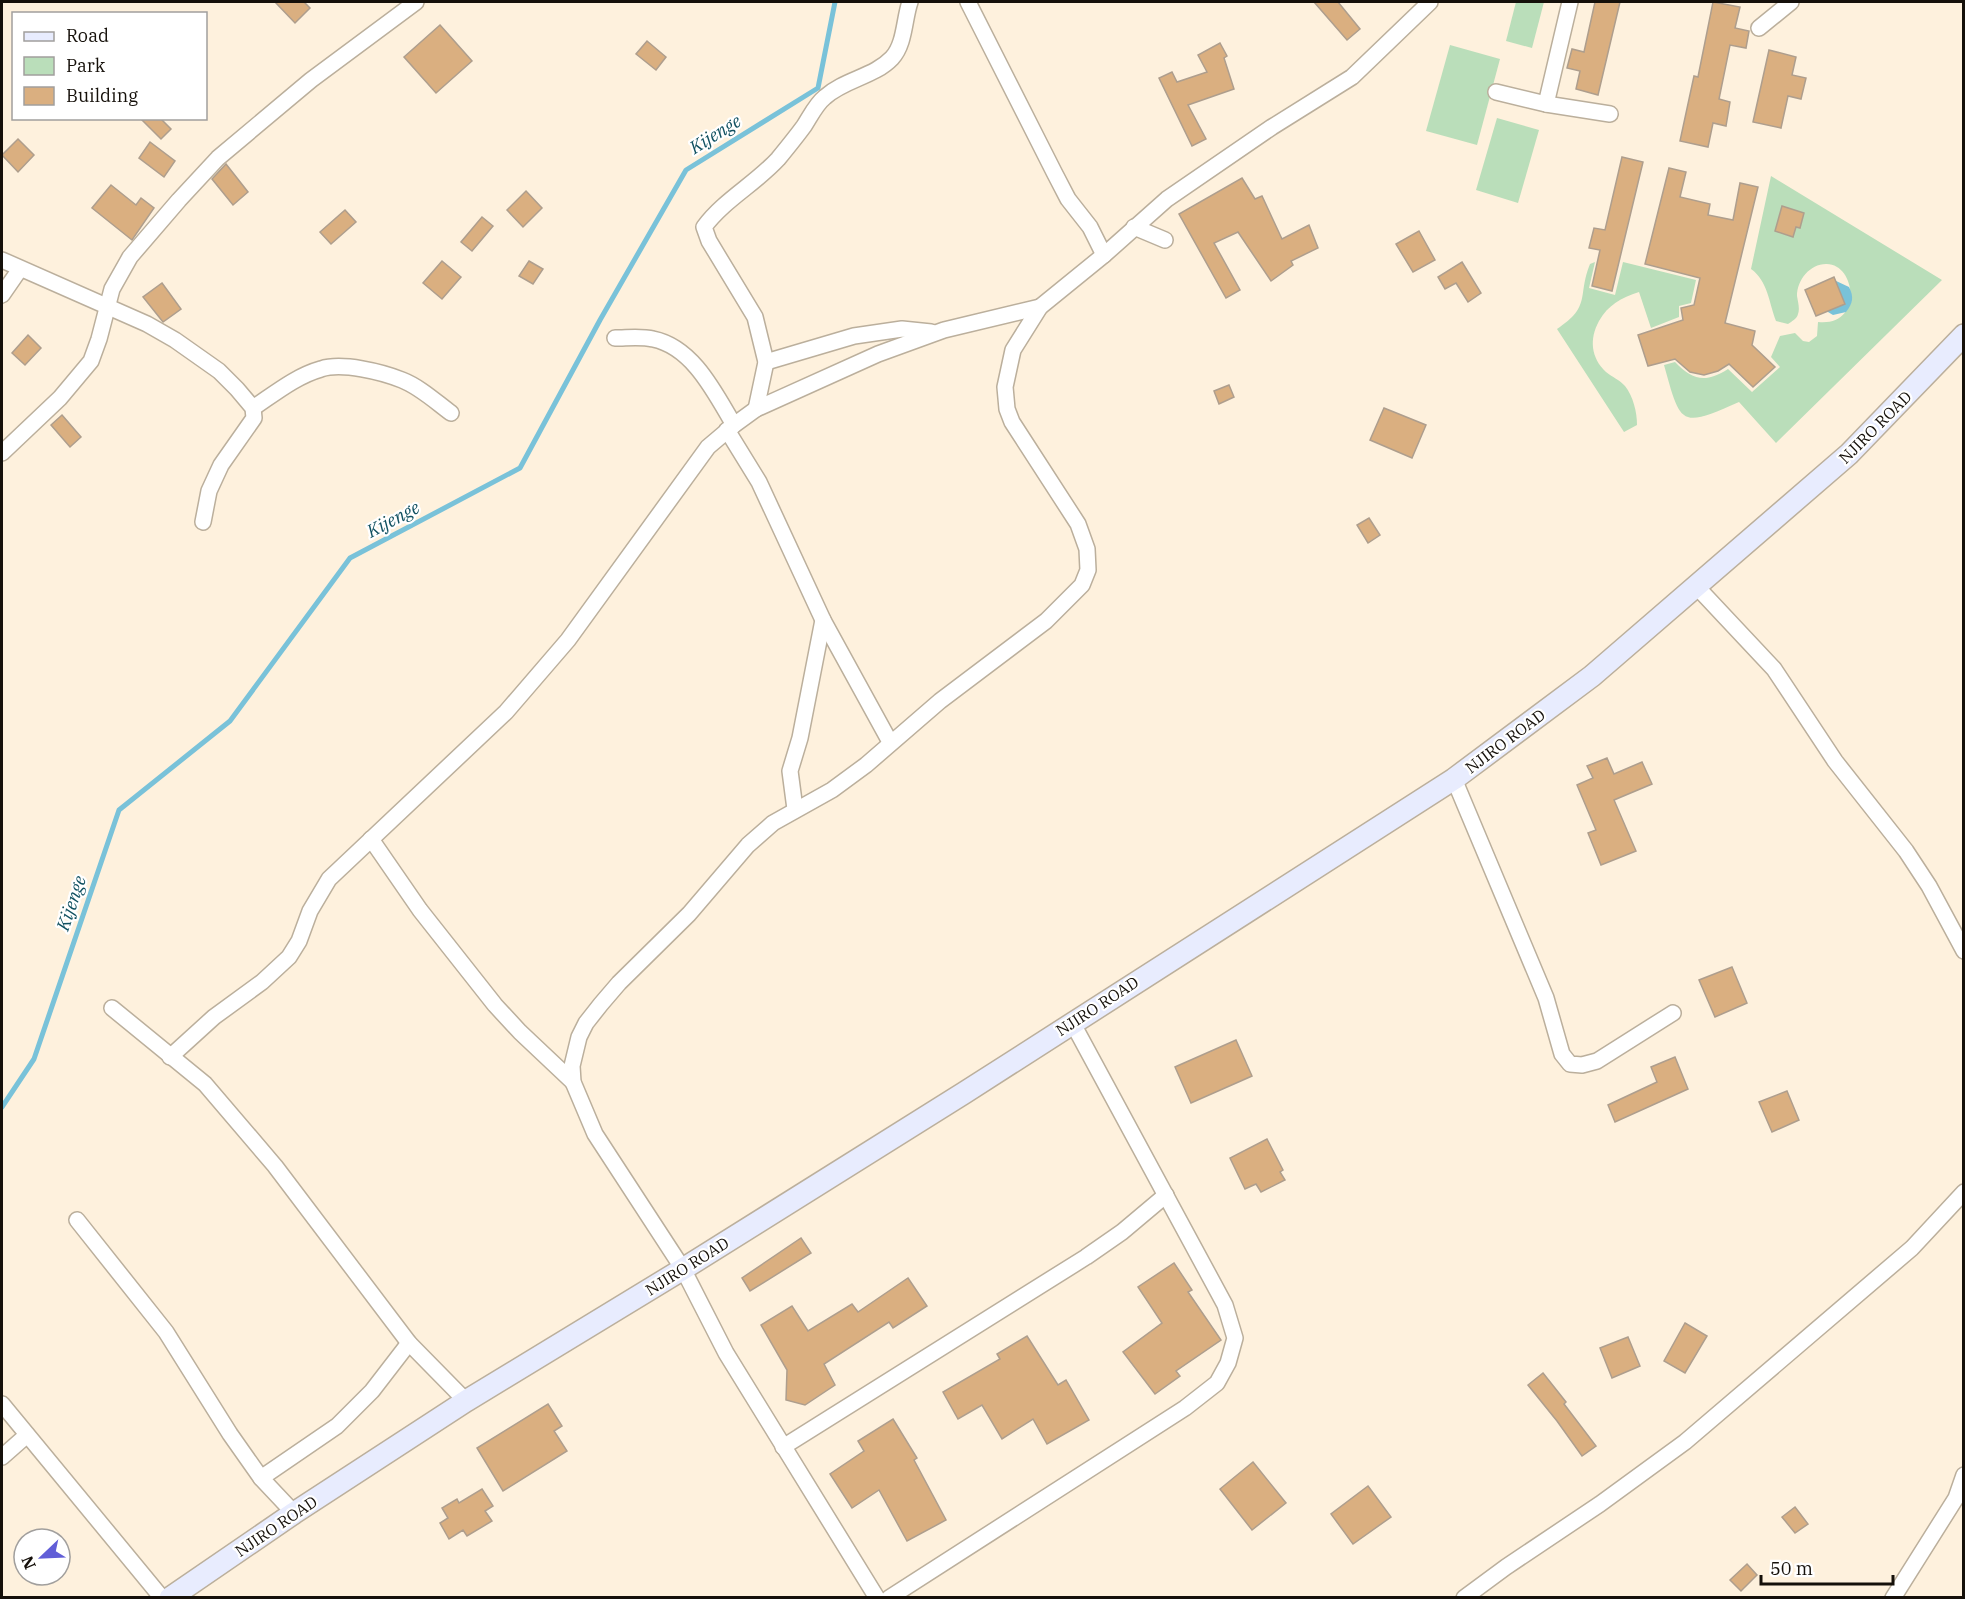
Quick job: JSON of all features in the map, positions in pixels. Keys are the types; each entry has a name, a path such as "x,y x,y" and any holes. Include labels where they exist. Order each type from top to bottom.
{"street":[{"path":"756,408 766,362 755,317 704,227 716,211 778,158 822,99 841,84 874,71 892,57 900,44 905,15 910,2"},
{"path":"968,2 1063,190 1090,226 1104,255"},
{"path":"573,1082 574,1058 579,1037 586,1023 619,983 689,914 748,845 773,823 832,790 866,765 890,742 940,702 1046,621 1082,585 1088,570 1087,549 1078,524 1012,422 1007,409 1005,387 1013,350 1040,307 1104,255 1167,199 1272,127 1352,78 1430,2"},
{"path":"1546,104 1570,2"},
{"path":"1759,28 1791,2"},
{"path":"2,453 60,398 91,361 112,289 130,257 218,158 311,80 408,4"},
{"path":"1496,92 1546,104 1610,114"},
{"path":"1134,227 1165,240"},
{"path":"2,260 147,324 198,354 225,377 253,408 254,418 221,465 209,491 203,522"},
{"path":"2,295 20,269"},
{"path":"170,1057 213,1017 262,982 289,957 299,941 310,911 329,879 506,712 568,640 708,447 756,408 878,354 937,333 1040,307"},
{"path":"766,362 854,336 902,329 937,333"},
{"name":"NJIRO ROAD","path":"170,1598 294,1513 466,1401 683,1269 964,1093 1454,779 1592,676 1697,587 1849,454 1964,335"},
{"path":"615,338 652,338 673,346 689,360 712,387 823,620 890,742"},
{"path":"253,408 293,382 321,368 344,366 401,380 419,389 451,413"},
{"path":"1697,587 1774,669 1834,760 1906,851 1929,886 1964,951"},
{"path":"795,809 789,771 800,738 823,620"},
{"path":"1454,779 1546,998 1562,1054 1570,1064 1582,1065 1598,1061 1673,1013"},
{"path":"371,839 420,910 495,1005 573,1082 595,1134 683,1269 726,1353 877,1598"},
{"path":"112,1008 205,1084 275,1166 409,1343 466,1401"},
{"path":"889,1598 1185,1408 1217,1383 1228,1363 1235,1338 1225,1305 1072,1022"},
{"path":"1464,1598 1685,1442 1912,1248 1964,1192"},
{"path":"783,1447 1086,1257 1122,1232 1166,1196"},
{"path":"77,1220 166,1332 230,1434 261,1478 294,1513"},
{"path":"261,1478 337,1426 372,1391 409,1343"},
{"path":"2,1404 162,1598"},
{"path":"2,1457 27,1435"},
{"path":"1893,1598 1956,1498 1964,1475"}],"green space":[{"path":"1516,2 1544,2 1532,48 1506,41"},
{"path":"1450,45 1500,59 1477,145 1426,131"},
{"path":"1497,118 1539,130 1518,203 1476,190"},
{"path":"1771,176 1942,280 1776,443 1739,402 1705,416 1694,418 1686,416 1675,400 1664,365 1675,362 1688,373 1700,378 1713,376 1728,369 1752,392 1780,367 1771,357 1780,336 1795,333 1803,341 1809,342 1817,336 1818,322 1833,321 1843,315 1849,306 1849,283 1844,273 1836,266 1820,265 1805,274 1799,284 1797,317 1788,324 1776,321 1765,286 1751,269"},
{"path":"1595,262 1589,288 1615,295 1623,262 1696,280 1691,303 1679,306 1679,317 1651,328 1639,292 1616,303 1599,321 1593,341 1597,361 1606,372 1625,386 1635,410 1637,425 1624,432 1557,329 1575,314 1579,307 1586,275 1590,264"}],"water":[{"path":"1834,280 1849,287 1852,297 1846,312 1833,315 1823,309"}],"building":[{"path":"275,2 304,2 310,8 295,23"},
{"path":"1314,2 1338,2 1360,29 1347,40"},
{"path":"1595,2 1620,2 1598,95 1576,89 1580,71 1567,68 1572,49 1584,52"},
{"path":"1713,2 1740,7 1735,28 1749,31 1746,48 1730,45 1719,99 1730,102 1726,126 1713,123 1708,147 1680,141 1694,76 1698,77"},
{"path":"440,25 472,61 436,93 404,57"},
{"path":"647,41 666,57 656,70 636,54"},
{"path":"1220,43 1227,56 1224,58 1234,89 1188,105 1206,139 1192,146 1159,78 1172,72 1177,82 1207,72 1198,55"},
{"path":"1769,50 1796,57 1792,75 1806,78 1801,99 1788,96 1781,128 1753,122"},
{"path":"142,120 162,120 171,129 161,139"},
{"path":"18,139 34,155 18,172 2,155"},
{"path":"150,142 175,161 164,177 139,158"},
{"path":"1622,157 1643,162 1612,291 1592,286 1600,250 1589,248 1594,228 1605,230"},
{"path":"226,164 248,192 233,205 212,179"},
{"path":"1669,168 1686,172 1680,197 1710,204 1708,215 1733,220 1740,183 1758,187 1725,323 1755,331 1752,345 1775,367 1753,387 1729,364 1718,371 1704,375 1690,372 1675,359 1648,366 1638,335 1683,320 1681,308 1694,305 1700,278 1645,264"},
{"path":"1242,178 1255,199 1262,196 1282,239 1309,225 1318,248 1291,261 1293,265 1271,281 1238,232 1214,243 1240,290 1226,298 1179,214"},
{"path":"111,185 136,205 141,198 154,208 132,240 92,208"},
{"path":"526,191 542,208 523,227 507,210"},
{"path":"1782,206 1804,213 1800,228 1796,227 1793,237 1775,231"},
{"path":"345,210 356,222 331,244 320,232"},
{"path":"482,217 493,226 472,251 461,242"},
{"path":"1419,231 1435,260 1413,272 1396,244"},
{"path":"442,261 461,277 442,299 423,283"},
{"path":"529,261 543,269 533,284 519,276"},
{"path":"1462,262 1481,293 1468,302 1456,283 1445,289 1438,277"},
{"path":"1834,277 1845,304 1816,316 1805,290"},
{"path":"162,283 181,309 163,322 143,297"},
{"path":"28,335 41,348 25,365 12,353"},
{"path":"1229,385 1234,397 1219,404 1214,391"},
{"path":"1384,408 1426,425 1412,458 1370,440"},
{"path":"62,415 81,437 70,447 51,425"},
{"path":"1369,518 1380,535 1368,543 1357,525"},
{"path":"1607,758 1614,774 1642,762 1652,784 1614,800 1636,851 1601,865 1588,833 1596,830 1577,785 1593,778 1587,766"},
{"path":"1732,967 1747,1003 1715,1017 1699,980"},
{"path":"1236,1040 1252,1076 1191,1103 1175,1067"},
{"path":"1675,1057 1688,1089 1615,1122 1608,1105 1657,1082 1651,1067"},
{"path":"1787,1091 1799,1120 1772,1132 1759,1102"},
{"path":"1267,1139 1283,1170 1280,1172 1285,1180 1261,1192 1256,1184 1245,1189 1230,1158"},
{"path":"801,1238 811,1253 750,1291 742,1278"},
{"path":"1174,1263 1192,1290 1188,1292 1221,1340 1176,1371 1180,1376 1155,1394 1123,1352 1162,1323 1138,1287"},
{"path":"908,1278 927,1306 893,1328 889,1322 824,1364 835,1385 805,1405 786,1400 787,1370 761,1325 792,1306 808,1331 852,1304 858,1312"},
{"path":"1685,1323 1707,1336 1685,1373 1664,1361"},
{"path":"1027,1336 1058,1385 1066,1380 1089,1420 1047,1444 1033,1419 1002,1439 982,1405 958,1419 943,1392 1000,1359 997,1354"},
{"path":"1628,1337 1640,1366 1612,1378 1600,1348"},
{"path":"1543,1373 1596,1446 1582,1456 1528,1385"},
{"path":"548,1404 562,1426 554,1431 567,1451 503,1491 477,1448"},
{"path":"893,1419 917,1458 914,1460 946,1520 907,1541 879,1490 852,1508 830,1474 864,1451 858,1441"},
{"path":"1253,1462 1286,1503 1252,1530 1220,1489"},
{"path":"1368,1486 1391,1517 1353,1544 1331,1514"},
{"path":"482,1489 493,1506 485,1511 492,1521 467,1536 463,1530 449,1539 440,1523 448,1518 442,1508 457,1499 459,1503"},
{"path":"1795,1507 1808,1524 1795,1533 1782,1517"},
{"path":"1747,1564 1757,1575 1741,1591 1730,1580"}],"waterway":[{"name":"Kijenge","path":"2,1107 34,1059 119,810 230,721 350,558 520,468 600,320 686,170 818,88 835,2"}]}
